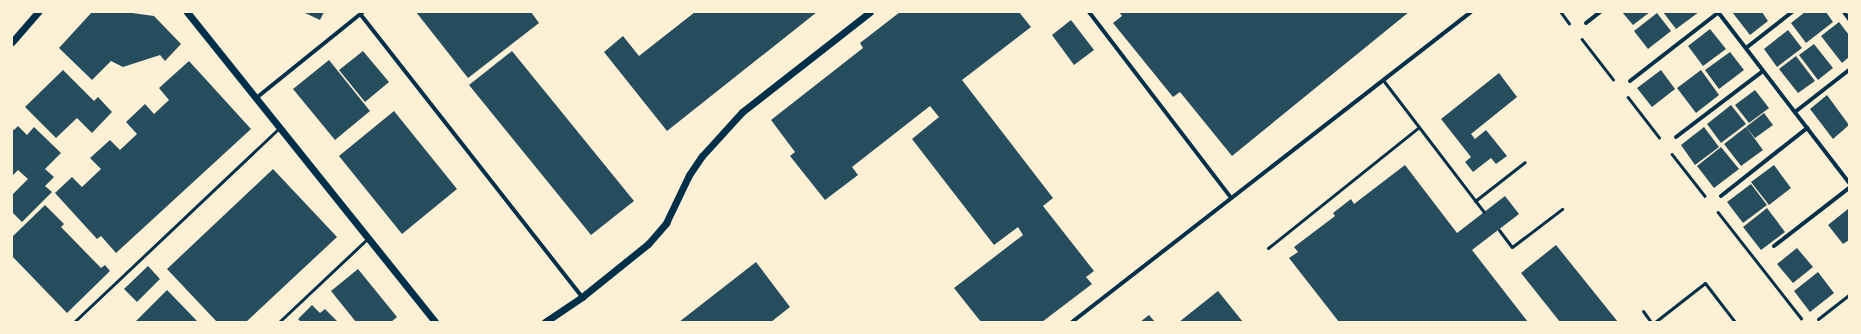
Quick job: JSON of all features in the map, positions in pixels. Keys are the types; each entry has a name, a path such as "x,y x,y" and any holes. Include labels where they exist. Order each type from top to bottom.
{"street":[{"path":"12,42 38,12"},
{"path":"187,12 255,99 280,128 367,239 435,322"},
{"path":"545,322 582,297 648,244 666,223 689,175 702,156 742,112 870,12"},
{"path":"1089,12 1231,198"},
{"path":"1072,322 1471,12"},
{"path":"1586,23 1600,12"},
{"path":"1630,81 1718,12 1849,183"},
{"path":"1746,48 1792,12"},
{"path":"1844,12 1849,19"},
{"path":"255,99 362,13 582,297"},
{"path":"1795,112 1849,70"},
{"path":"1676,137 1763,71"},
{"path":"1721,196 1807,128"},
{"path":"1774,246 1849,188"}],"lane":[{"path":"1383,80 1484,212"},
{"path":"74,322 280,128"},
{"path":"1268,248 1419,128"},
{"path":"1475,201 1525,162"},
{"path":"1498,230 1512,247 1562,208"},
{"path":"279,322 367,239"},
{"path":"1655,322 1704,283 1735,322"},
{"path":"1818,319 1849,295"},
{"path":"1643,311 1652,322"}],"path":[{"path":"1560,12 1570,24"},
{"path":"1580,37 1614,80"},
{"path":"1624,93 1663,142"},
{"path":"1668,148 1707,198"},
{"path":"1716,210 1804,322"}],"building":[{"path":"92,12 125,12 154,16 181,44 165,61 160,55 123,67 111,61 92,80 59,48"},
{"path":"303,12 324,12 320,20"},
{"path":"416,12 531,12 539,23 468,78"},
{"path":"695,12 817,12 667,131 604,52 623,36 639,56"},
{"path":"900,12 1019,12 1031,27 962,80 1053,198 1043,206 1094,271 1086,277 1092,284 1042,322 981,322 954,288 1023,235 1018,227 994,245 912,139 939,117 930,106 852,167 858,175 825,200 790,156 795,152 771,120 863,48 860,43"},
{"path":"1119,12 1409,12 1232,156 1180,92 1173,97 1113,23 1122,16"},
{"path":"1622,12 1650,12 1633,25"},
{"path":"1663,12 1699,12 1676,29"},
{"path":"1732,12 1762,12 1768,21 1750,35"},
{"path":"1805,12 1826,12 1833,22 1806,43 1791,23"},
{"path":"1657,13 1671,31 1648,49 1634,31"},
{"path":"1071,20 1094,50 1074,65 1052,35"},
{"path":"1839,22 1849,35 1849,57 1842,63 1821,36"},
{"path":"1710,29 1726,49 1703,66 1688,46"},
{"path":"1788,30 1802,48 1777,67 1764,49"},
{"path":"1814,44 1833,68 1818,80 1799,55"},
{"path":"363,51 389,82 365,102 339,70"},
{"path":"512,51 634,201 591,235 469,85"},
{"path":"1730,52 1744,70 1719,89 1705,70"},
{"path":"1796,56 1815,81 1798,93 1779,69"},
{"path":"329,60 370,111 335,140 293,89"},
{"path":"189,61 251,129 116,253 101,236 97,239 55,193 72,177 82,187 101,169 90,158 110,140 120,150 137,134 126,122 145,104 154,114 169,100 159,88"},
{"path":"63,70 94,101 98,97 112,112 92,133 77,118 56,138 25,107"},
{"path":"1661,70 1675,89 1652,107 1637,88"},
{"path":"1701,70 1719,95 1696,113 1677,88"},
{"path":"1499,73 1517,97 1471,134 1475,139 1486,130 1507,156 1496,164 1491,158 1473,172 1465,162 1471,157 1441,119"},
{"path":"1755,90 1769,108 1749,123 1735,105"},
{"path":"1827,95 1849,125 1833,139 1810,109"},
{"path":"1731,105 1746,124 1721,143 1707,124"},
{"path":"394,111 457,189 402,234 339,156"},
{"path":"1764,113 1773,125 1755,138 1746,127"},
{"path":"18,126 27,135 34,127 61,153 45,169 54,177 45,186 52,192 22,222 12,212 12,195 28,179 18,170 12,176 12,129 14,130"},
{"path":"1704,127 1719,147 1695,165 1681,145"},
{"path":"1746,127 1763,150 1741,166 1724,144"},
{"path":"1721,147 1739,169 1714,188 1697,166"},
{"path":"1405,165 1457,233 1505,196 1519,214 1472,250 1528,322 1339,322 1289,258 1298,252 1294,247 1335,216 1333,213 1351,199 1354,204"},
{"path":"1774,165 1791,188 1769,205 1751,182"},
{"path":"273,169 337,237 246,322 217,322 167,269"},
{"path":"1751,184 1767,205 1743,223 1727,202"},
{"path":"45,205 64,224 61,227 101,268 105,265 110,271 67,313 12,256 12,237"},
{"path":"1767,208 1785,232 1761,250 1743,227"},
{"path":"1848,209 1849,240 1843,244 1828,225"},
{"path":"1556,245 1618,322 1560,322 1521,273"},
{"path":"1797,248 1813,267 1793,283 1777,264"},
{"path":"756,262 790,307 771,322 679,322"},
{"path":"148,266 160,279 137,302 124,289"},
{"path":"358,269 397,317 391,322 356,322 331,291"},
{"path":"1818,272 1834,293 1810,312 1794,291"},
{"path":"167,290 198,322 135,322"},
{"path":"1218,291 1243,322 1179,322"},
{"path":"312,305 320,313 325,309 338,322 301,322 298,319"},
{"path":"1149,315 1155,322 1140,322"}]}
